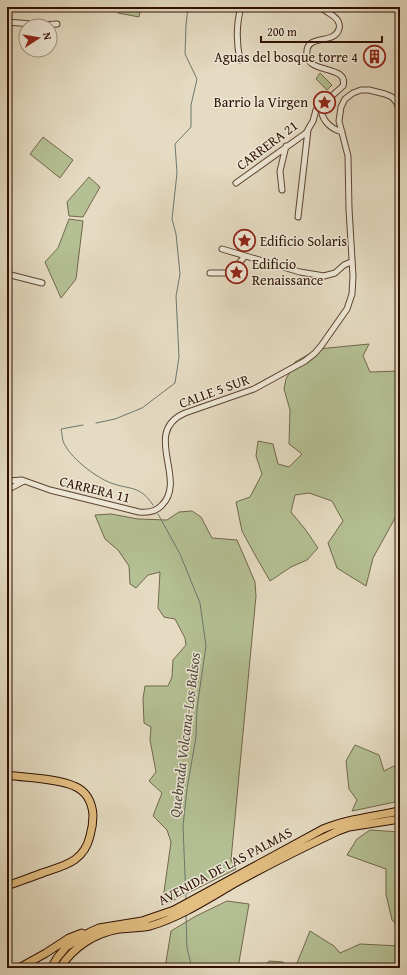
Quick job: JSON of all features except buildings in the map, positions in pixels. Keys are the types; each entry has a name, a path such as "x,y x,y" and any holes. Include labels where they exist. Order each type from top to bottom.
{"main road":[{"path":"7,775 59,782 79,788 88,798 92,809 93,819 89,841 85,850 76,859 63,866 7,886"},
{"name":"AVENIDA DE LAS PALMAS","path":"197,901 323,829 338,823 358,818 400,811"},
{"name":"AVENIDA DE LAS PALMAS","path":"60,968 78,947 84,942 97,936 118,929 148,926 165,921 197,901 338,831 349,827 400,819"},
{"name":"AVENIDA DE LAS PALMAS","path":"53,965 66,947 99,928 142,921 182,909"},
{"path":"19,968 69,938 81,933 90,932"}],"street":[{"path":"240,60 237,31 241,7"},
{"path":"321,7 336,18 340,26 336,35 332,38 317,40 311,44 307,50 308,60 316,66 338,74 343,78 344,83 341,89 322,104 321,108 323,119 331,127 342,132"},
{"path":"7,22 18,23"},
{"path":"331,127 339,121 341,107 345,99 353,93 361,90 369,90 385,94 392,98 397,104 400,114"},
{"name":"CARRERA 21","path":"236,183 308,130 313,121 316,110 322,104"},
{"name":"CALLE 5 SUR","path":"160,507 168,496 170,487 165,448 165,435 169,426 185,413 254,389 305,361 315,353 349,305 353,287 348,156 339,121"},
{"path":"298,217 308,130"},
{"path":"282,190 280,171 286,146"},
{"path":"222,249 300,272 324,276 335,273 344,265 351,262"},
{"path":"210,273 231,273 245,256"},
{"path":"7,274 42,282"},
{"name":"CARRERA 11","path":"7,481 17,479 50,490 139,512 150,512 160,507"},
{"path":"7,490 25,481"}],"green space":[{"path":"119,7 141,7 139,17 118,13"},
{"path":"320,73 332,85 327,90 316,79"},
{"path":"43,137 73,160 60,178 30,154"},
{"path":"89,177 100,187 83,217 69,216 67,202"},
{"path":"69,219 83,221 76,279 61,298 45,262 58,248"},
{"path":"369,344 363,356 370,372 400,371 400,509 373,558 366,586 337,568 328,543 343,521 332,501 309,493 295,495 291,512 318,548 307,560 291,567 270,581 242,531 236,502 250,497 262,474 256,456 258,441 273,444 278,464 289,467 302,454 289,444 290,410 284,389 286,379 295,362 318,349"},
{"path":"192,511 201,517 212,538 237,540 255,582 256,596 231,860 236,869 162,906 171,842 167,830 153,816 162,793 149,781 156,772 150,740 151,727 144,723 143,699 145,686 168,686 172,677 173,660 186,645 185,638 175,619 164,617 158,608 160,572 148,575 136,588 130,584 129,566 118,550 105,539 95,515 111,514 138,519 167,520 179,512"},
{"path":"355,745 379,755 384,771 396,765 400,759 400,801 352,811 357,800 349,789 346,761"},
{"path":"370,830 400,832 400,928 392,920 386,894 386,869 347,855 357,839"},
{"path":"227,901 249,904 238,968 165,968 171,931 196,916"},
{"path":"310,931 334,946 340,953 360,944 400,946 400,968 303,968 297,963"},
{"path":"269,961 283,962 284,968 263,968"}],"waterway":[{"name":"Quebrada Volcana-Los Balsos","path":"96,423 115,419 142,408 175,383 179,357 176,296 180,274 176,234 172,219 177,173 175,144 191,127 191,105 197,79 185,54 188,7"},
{"name":"Quebrada Volcana-Los Balsos","path":"83,425 61,429 63,441 66,447 77,460 83,466 105,480 139,491 144,494 153,505"},
{"name":"Quebrada Volcana-Los Balsos","path":"158,514 180,554 200,603 206,646 197,708 196,737 187,789 183,826 186,900"},
{"name":"Quebrada Volcana-Los Balsos","path":"186,915 187,948 192,968"}],"place":[{"name":"Aguas del bosque torre 4","path":"374,57"},
{"name":"Barrio la Virgen","path":"324,102"},
{"name":"Edificio Solaris","path":"245,241"},
{"name":"Edificio Renaissance","path":"237,272"}]}
